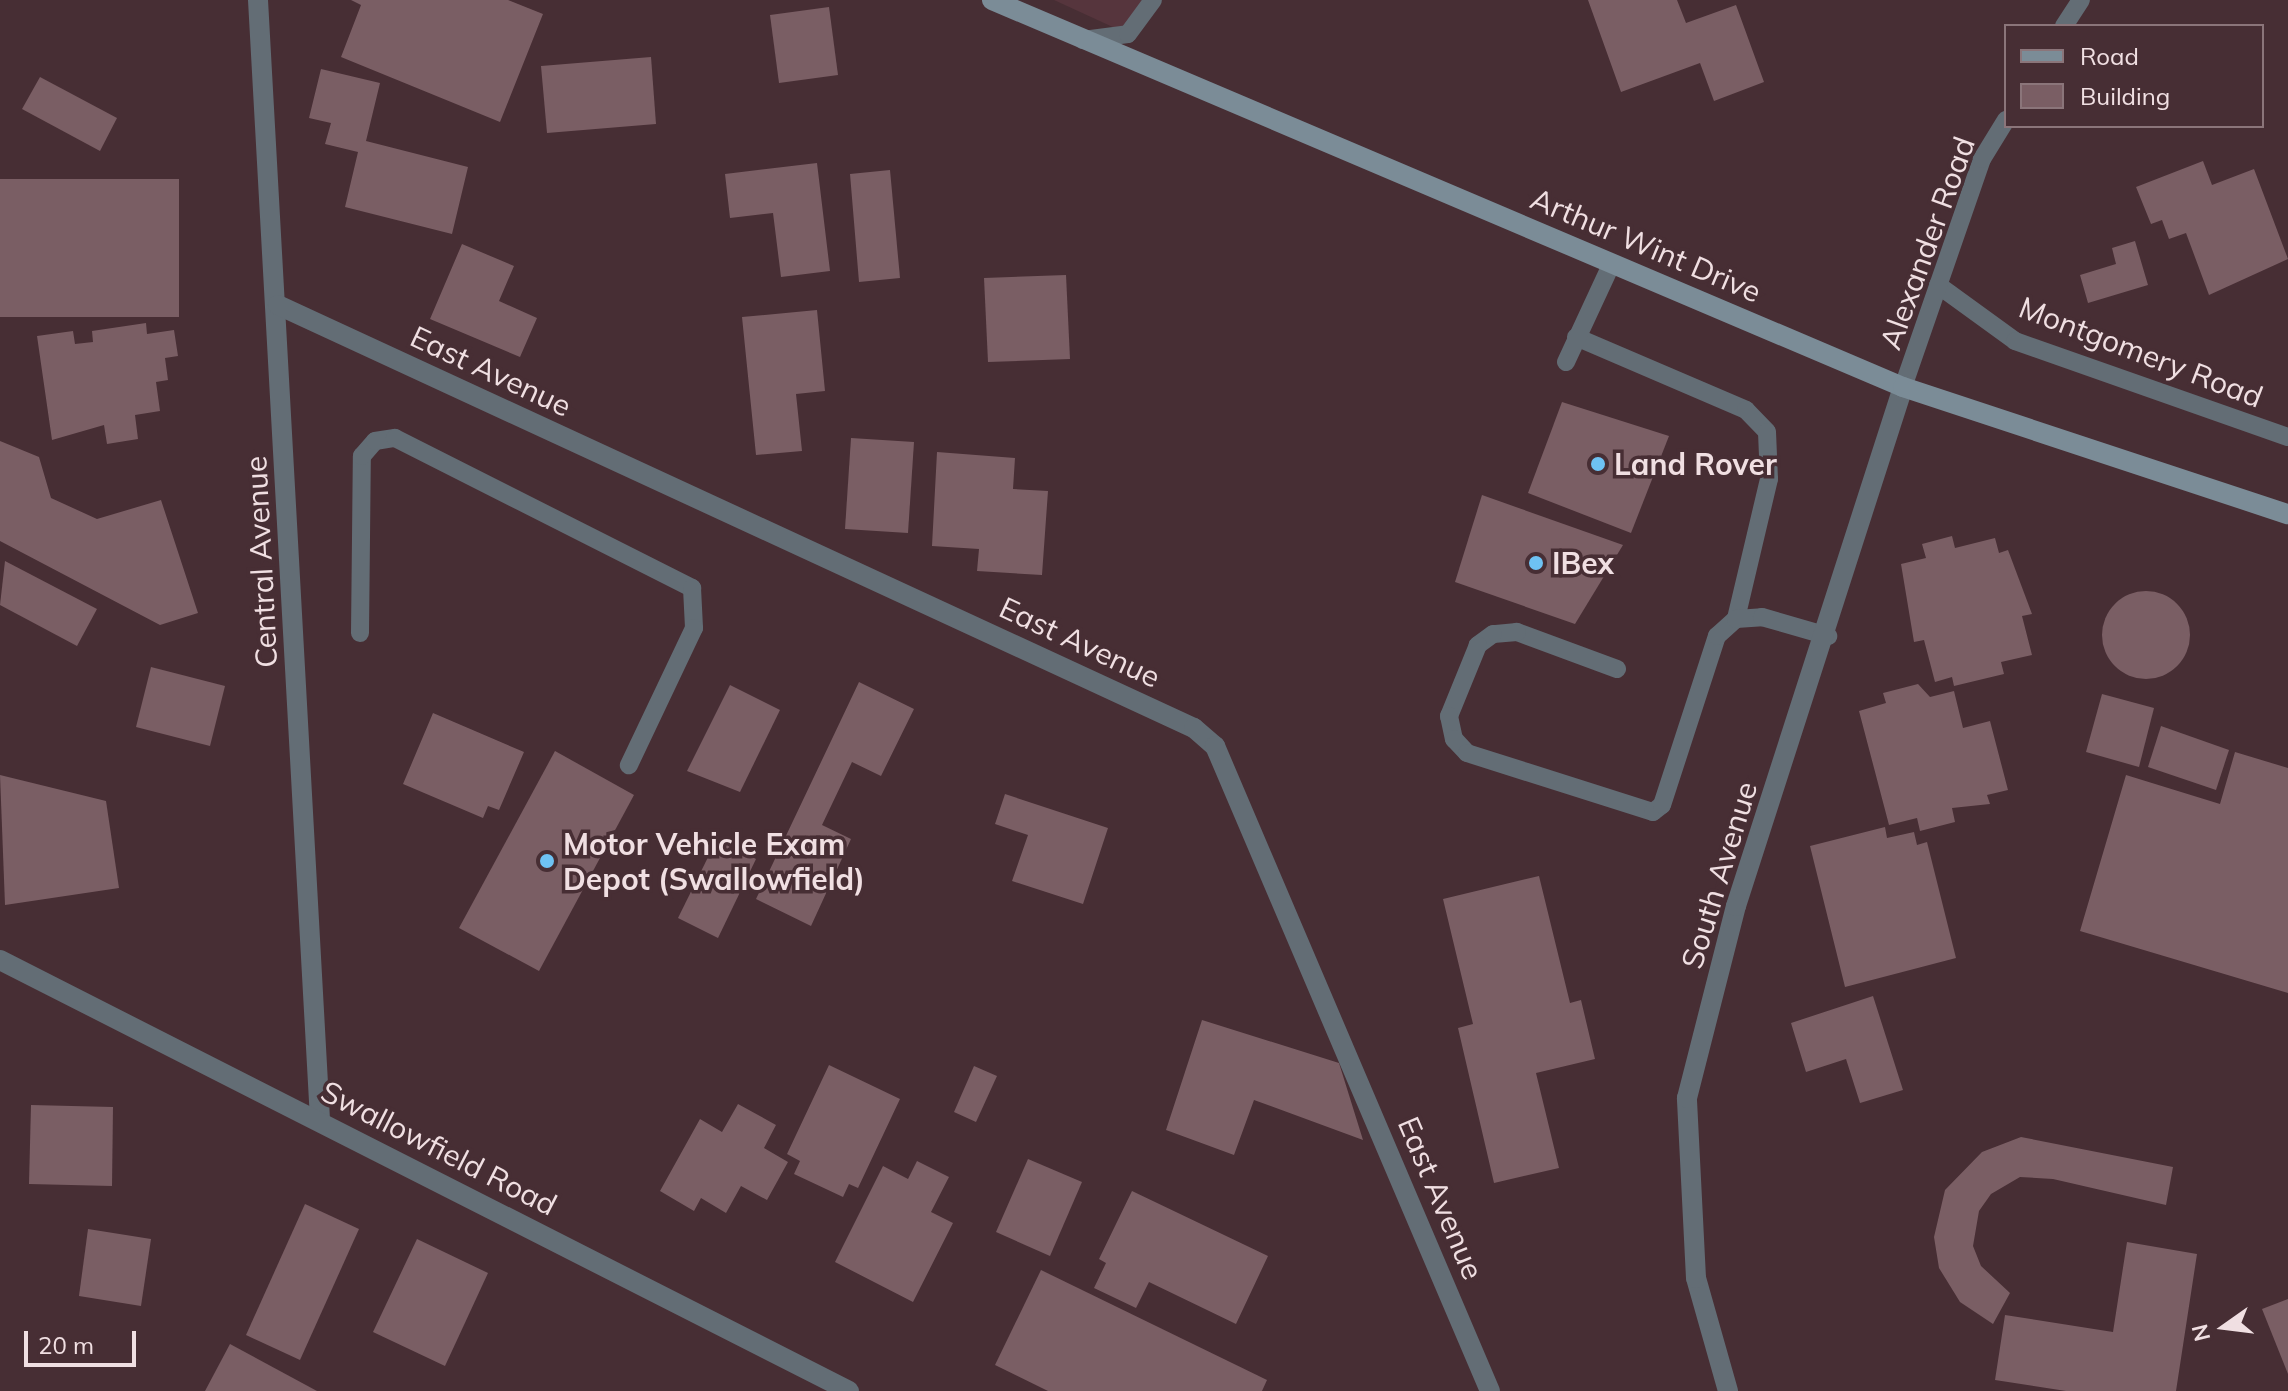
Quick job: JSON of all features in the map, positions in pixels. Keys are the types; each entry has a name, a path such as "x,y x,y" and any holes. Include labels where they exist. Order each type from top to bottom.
{"main road":[{"name":"Arthur Wint Drive","path":"992,0 1903,387 2288,514"}],"street":[{"name":"Central Avenue","path":"258,0 278,305 320,1120"},
{"name":"East Avenue","path":"278,305 1194,728 1215,746 1490,1391"},
{"name":"South Avenue","path":"1728,1391 1696,1278 1687,1098 1736,906 1828,636 1903,387"},
{"name":"Swallowfield Road","path":"0,960 849,1391"}],"lane":[{"path":"1083,40 1128,34 1153,0"},
{"path":"2065,24 2081,0"},
{"name":"Alexander Road","path":"1903,387 1982,159 2004,123"},
{"path":"1566,362 1612,263"},
{"name":"Montgomery Road","path":"1938,285 2015,341 2288,437"},
{"path":"1576,337 1746,410 1767,432 1769,479 1736,619 1717,636 1662,805 1653,812 1467,753 1454,739 1449,716 1478,645 1493,634 1517,632 1617,669"},
{"path":"360,633 362,456 375,441 395,438 692,588 694,628 629,765"},
{"path":"1736,619 1762,617 1828,636"}],"shaded area":[{"path":"1054,0 1145,0 1128,34"}],"building":[{"path":"351,0 508,0 543,14 500,122 341,57 361,5"},
{"path":"1588,0 1677,0 1686,23 1736,5 1764,82 1714,101 1700,63 1621,92"},
{"path":"829,7 838,75 779,83 770,15"},
{"path":"651,57 656,124 547,133 541,66"},
{"path":"321,69 380,83 366,141 468,167 452,234 345,207 358,152 325,144 331,123 309,118"},
{"path":"40,77 117,118 100,151 22,109"},
{"path":"2203,161 2212,185 2254,169 2288,259 2209,295 2186,233 2169,239 2162,220 2151,224 2136,187"},
{"path":"817,163 830,271 781,277 773,213 730,218 725,174"},
{"path":"890,170 900,278 859,282 850,174"},
{"path":"0,179 179,179 179,317 0,317"},
{"path":"2135,241 2148,285 2088,303 2080,275 2116,264 2112,248"},
{"path":"462,244 514,266 499,301 537,318 520,357 430,319"},
{"path":"1066,275 1070,359 988,362 984,278"},
{"path":"817,310 825,391 796,394 802,451 756,455 742,317"},
{"path":"146,323 147,334 174,330 178,356 165,358 168,380 156,382 160,411 135,415 138,439 107,444 104,425 52,440 37,336 73,331 75,344 93,342 92,331"},
{"name":"Land Rover","path":"1562,402 1669,436 1631,533 1528,493"},
{"path":"851,438 914,442 908,533 845,529"},
{"path":"0,441 39,457 51,498 97,519 161,500 198,613 160,625 0,541"},
{"path":"937,452 1015,458 1013,489 1048,491 1042,575 977,571 979,549 932,546"},
{"name":"IBex","path":"1482,495 1623,545 1575,624 1455,582"},
{"path":"1952,536 1955,548 1995,538 1999,553 2008,550 2032,614 2022,616 2032,655 2001,662 2004,674 1954,686 1952,677 1935,682 1924,640 1914,642 1901,564 1926,558 1922,544"},
{"path":"5,561 97,609 77,646 0,605"},
{"path":"2146,591 2171,598 2183,610 2190,635 2183,660 2171,672 2146,679 2121,672 2109,660 2102,635 2109,610 2121,598"},
{"path":"151,667 225,686 210,746 136,727"},
{"path":"859,682 914,709 881,776 852,762 822,825 851,839 811,926 756,899"},
{"path":"1918,684 1930,697 1954,691 1963,728 1990,721 2008,790 1987,795 1990,804 1952,808 1955,822 1920,831 1917,818 1889,825 1859,711 1886,703 1883,693"},
{"path":"730,685 780,710 740,792 687,771"},
{"path":"2102,694 2154,708 2139,767 2086,752"},
{"path":"433,713 524,752 499,810 488,806 483,818 403,784"},
{"path":"2161,726 2229,750 2216,790 2148,767"},
{"name":"Motor Vehicle Exam Depot (Swallowfield)","path":"555,751 634,795 539,971 459,928"},
{"path":"2235,752 2288,768 2288,993 2080,931 2126,775 2220,804"},
{"path":"0,775 106,801 119,888 5,905"},
{"path":"1005,794 1108,828 1083,904 1012,881 1028,835 995,824"},
{"path":"1885,827 1887,838 1914,832 1917,845 1927,842 1956,958 1845,987 1810,846"},
{"path":"717,839 756,859 718,938 678,918"},
{"path":"1539,876 1570,1003 1581,1000 1595,1059 1536,1073 1559,1168 1494,1183 1458,1028 1473,1024 1443,899"},
{"path":"1873,996 1903,1090 1860,1103 1846,1059 1806,1072 1791,1023"},
{"path":"1202,1020 1339,1063 1363,1140 1254,1100 1234,1155 1166,1130"},
{"path":"829,1065 900,1099 858,1188 849,1184 843,1197 794,1174 800,1161 787,1154"},
{"path":"974,1066 997,1076 976,1122 954,1112"},
{"path":"738,1104 776,1125 764,1148 788,1162 767,1200 741,1186 726,1213 701,1198 694,1211 660,1191 700,1119 722,1132"},
{"path":"31,1105 113,1107 112,1186 29,1184"},
{"path":"2021,1137 2173,1167 2166,1205 2053,1179 2020,1177 1991,1194 1979,1211 1973,1246 1981,1266 2010,1293 1993,1324 1960,1302 1939,1268 1934,1237 1945,1190 1982,1152"},
{"path":"1028,1159 1082,1182 1050,1256 996,1232"},
{"path":"917,1161 949,1177 931,1212 953,1223 913,1302 835,1262 883,1166 908,1179"},
{"path":"1132,1191 1268,1256 1236,1324 1149,1282 1136,1308 1094,1288 1106,1263 1099,1259"},
{"path":"305,1204 359,1229 300,1360 246,1335"},
{"path":"88,1229 151,1239 141,1306 79,1296"},
{"path":"417,1239 488,1273 445,1366 373,1332"},
{"path":"2127,1242 2197,1254 2176,1391 2066,1391 1995,1380 2005,1315 2113,1332"},
{"path":"1041,1270 1267,1380 1262,1391 1048,1391 995,1365"},
{"path":"2288,1299 2288,1374 2262,1309"},
{"path":"230,1344 317,1391 205,1391"}],"place":[{"name":"Land Rover","path":"1598,464"},
{"name":"IBex","path":"1536,563"},
{"name":"Motor Vehicle Exam Depot (Swallowfield)","path":"547,861"}]}
